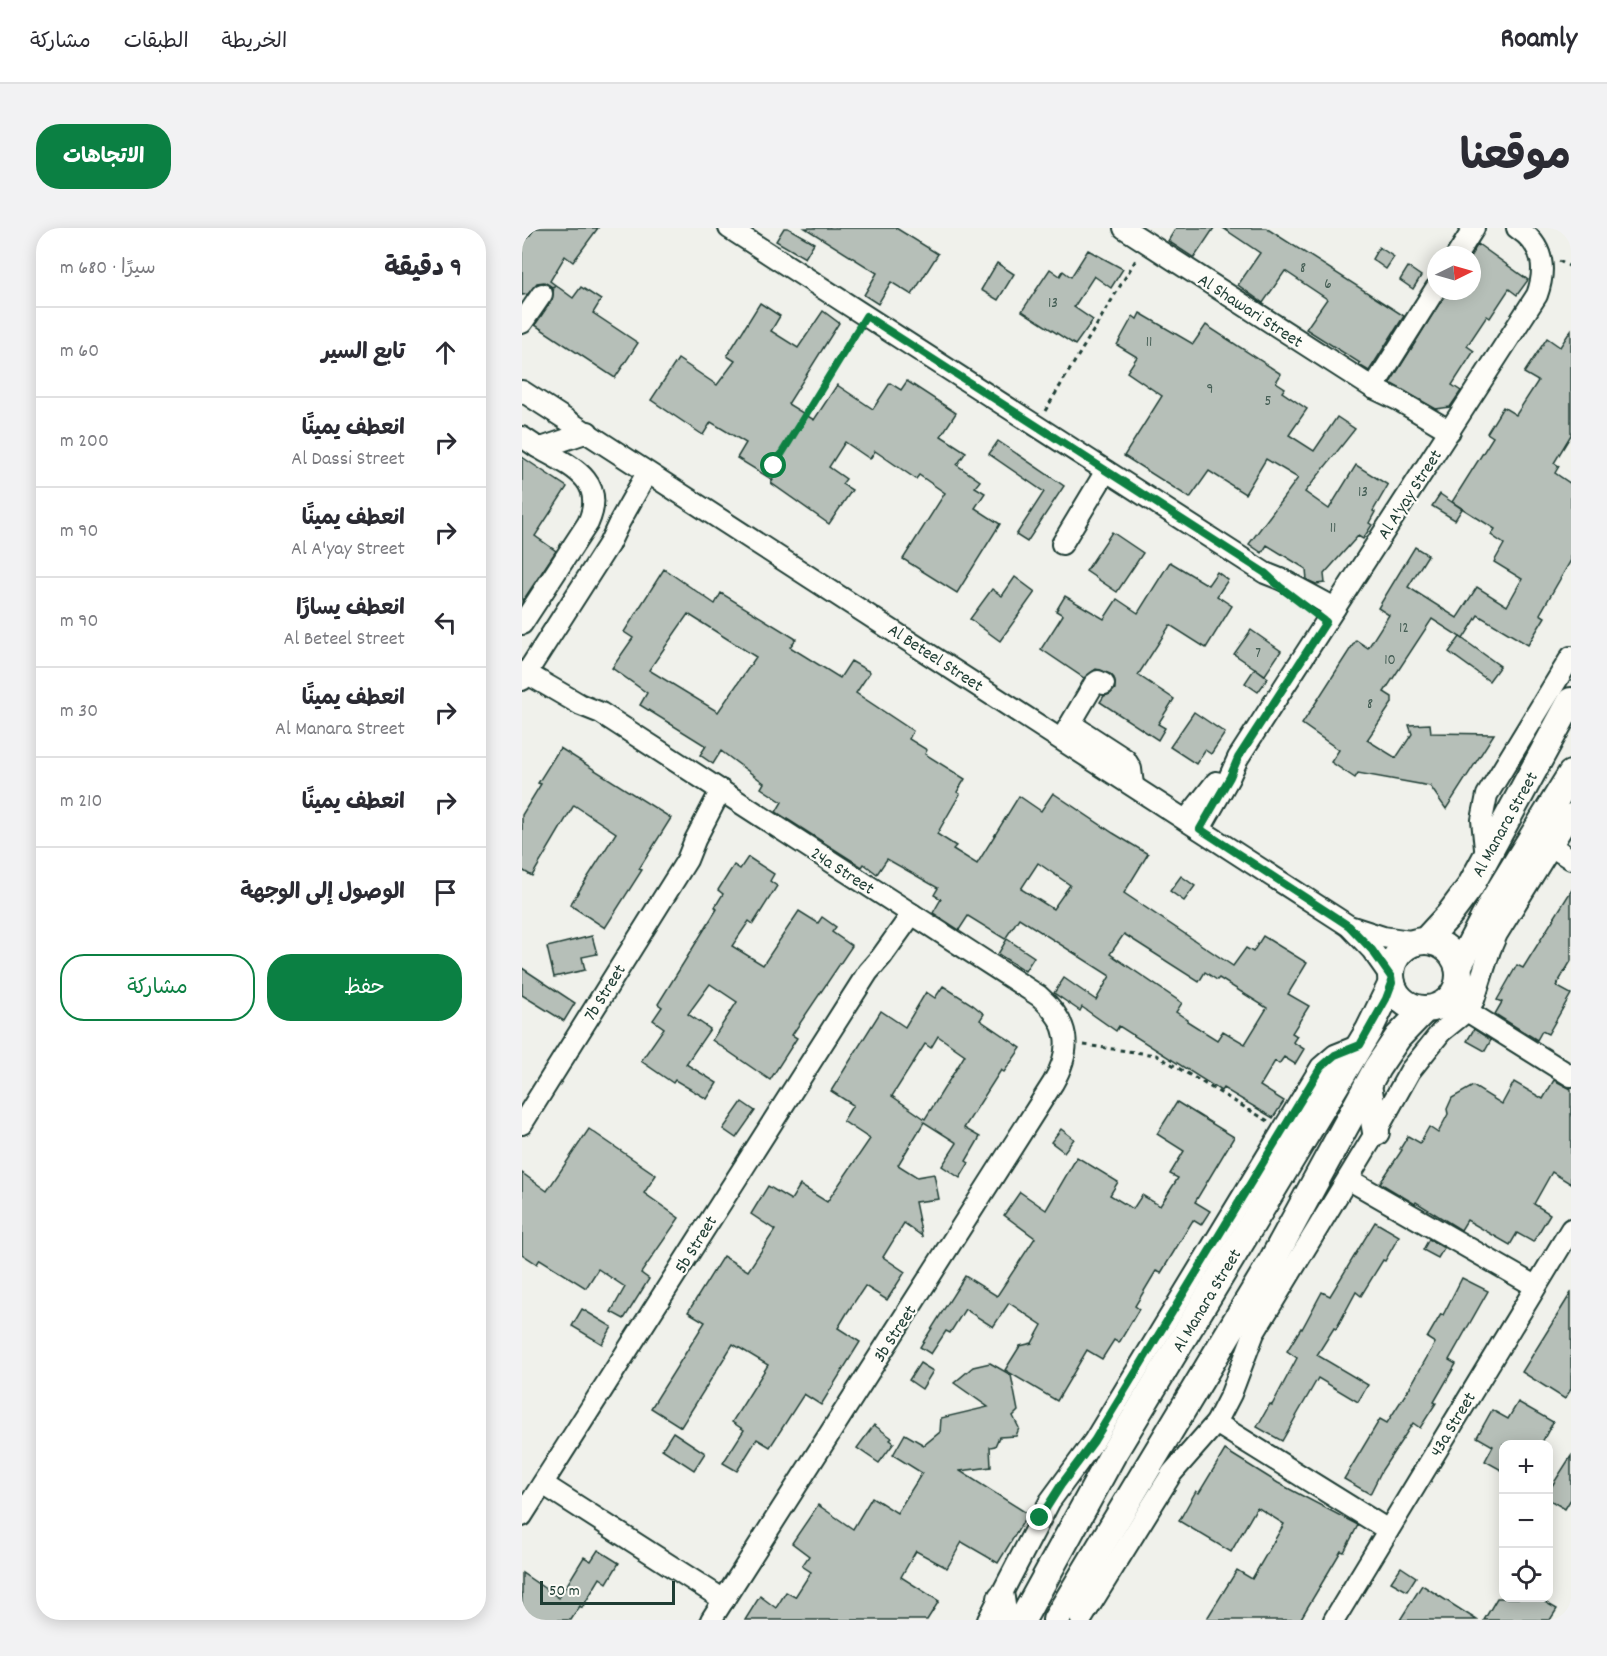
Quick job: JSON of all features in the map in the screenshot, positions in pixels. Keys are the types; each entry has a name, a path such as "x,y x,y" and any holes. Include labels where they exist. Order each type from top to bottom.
{"main road":[{"name":"Al Manara Street","path":"1421,941 1460,901 1486,858 1571,700"},
{"name":"Al Manara Street","path":"1458,968 1478,927 1571,774"},
{"path":"1501,888 1534,874"},
{"path":"1421,941 1436,942 1446,948 1454,957 1458,968 1459,978 1451,996 1434,1008 1414,1007 1404,1001 1397,993 1392,980 1395,958 1402,949 1421,941"},
{"name":"Al Manara Street","path":"1022,1620 1113,1454 1378,1015 1392,980"},
{"name":"Al Manara Street","path":"1056,1620 1272,1262 1368,1085 1398,1037 1425,1009"},
{"path":"1368,1085 1376,1132"}],"street":[{"path":"729,228 1265,573 1285,581 1330,615"},
{"name":"Al Shawari Street","path":"1124,228 1376,390 1398,400 1446,437"},
{"path":"1462,246 1473,228"},
{"name":"Al A'yay Street","path":"1193,824 1230,777 1238,758 1532,304 1541,286 1542,265 1533,241 1517,228"},
{"path":"522,323 542,294"},
{"path":"1376,390 1429,300"},
{"name":"Al Beteel Street","path":"522,391 654,477 1066,732 1133,785 1349,926 1372,950 1392,980"},
{"path":"530,442 552,446 588,432"},
{"path":"522,624 592,514 594,495 591,486 579,471 530,442"},
{"path":"1062,544 1106,471"},
{"path":"528,671 610,542 620,520 654,477"},
{"path":"569,552 610,542"},
{"path":"1486,858 1482,820 1487,795 1571,657"},
{"name":"24a Street","path":"528,671 581,705 601,713 1039,996 1058,1016 1067,1042"},
{"path":"1066,732 1094,684 1098,681 1104,684"},
{"name":"7b Street","path":"522,1124 687,860 701,844 727,795"},
{"path":"1081,1620 1172,1473 1216,1423 1231,1394 1254,1333 1376,1132 1410,1071 1441,1032 1467,1011 1480,985 1497,934 1571,814"},
{"path":"1551,846 1571,859"},
{"name":"5b Street","path":"522,1516 868,972 882,956 905,909"},
{"name":"Al Beteel Street","path":"1349,926 1383,937 1421,941"},
{"path":"1467,1011 1571,1076"},
{"name":"3b Street","path":"711,1620 1053,1083 1060,1071 1067,1042"},
{"path":"998,1613 1050,1501 1094,1441 1321,1067 1335,1055 1360,1045"},
{"path":"1348,1179 1535,1286"},
{"name":"43a Street","path":"1334,1620 1571,1228"},
{"path":"1216,1423 1388,1530"},
{"path":"543,1484 724,1600"}],"path":[{"path":"1036,426 1146,242"},
{"path":"774,466 866,316"},
{"path":"1067,1042 1156,1055 1283,1130"}],"building":[{"path":"535,228 598,228 573,262 565,256 550,281 573,298 581,287 601,300 593,313 638,343 615,378 535,325 552,300 554,286 544,282 537,283 528,294 522,295 522,233 528,238"},
{"path":"784,228 814,243 805,258 776,241"},
{"path":"805,228 896,228 938,254 912,295 891,282 878,304 864,295 877,273"},
{"path":"1176,228 1214,228 1194,258 1168,241"},
{"path":"1223,228 1266,228 1404,316 1369,371 1306,329 1327,299 1285,271 1263,303 1238,285 1260,253"},
{"path":"1481,246 1528,280 1517,295 1509,289 1490,318 1487,316 1467,346 1474,351 1452,385 1461,391 1450,407 1436,409 1390,383 1441,300 1481,300"},
{"path":"1379,247 1394,257 1386,269 1372,259"},
{"path":"1088,250 1123,269 1111,288 1094,276 1074,307 1093,320 1075,345 1022,311 1050,269 1060,276 1063,271 1071,277"},
{"path":"997,263 1014,274 998,300 981,290"},
{"path":"1408,267 1421,276 1413,289 1400,280"},
{"path":"760,303 780,316 771,331 798,348 823,311 839,323 788,404 814,420 837,385 873,409 890,383 901,390 907,381 956,413 941,436 966,452 957,465 980,481 975,487 985,493 975,508 1000,524 957,593 903,559 945,493 919,475 916,479 875,451 870,459 845,442 829,467 846,479 842,484 852,490 829,524 771,483 773,480 737,458 746,443 711,422 703,435 651,400 678,359 717,385 735,361 727,356"},
{"path":"1140,313 1193,344 1206,325 1281,374 1276,382 1285,388 1282,392 1307,409 1289,435 1314,451 1337,417 1355,429 1305,492 1329,509 1356,465 1388,485 1373,511 1375,512 1369,523 1372,525 1363,539 1358,536 1324,574 1325,583 1316,584 1307,580 1306,569 1267,545 1262,553 1249,544 1298,478 1266,459 1245,494 1209,471 1190,498 1124,456 1162,396 1127,372 1137,357 1117,345 1133,316 1137,319"},
{"path":"1571,330 1571,435 1554,463 1559,466 1555,473 1571,484 1571,560 1540,614 1545,617 1528,645 1478,615 1463,639 1432,619 1384,692 1392,697 1392,703 1367,740 1396,758 1412,734 1409,725 1430,724 1431,733 1494,734 1446,809 1430,786 1358,773 1355,778 1331,762 1339,750 1302,724 1356,640 1368,648 1389,615 1378,608 1415,547 1428,555 1408,587 1457,618 1477,587 1507,606 1522,579 1494,562 1504,544 1491,535 1495,529 1452,502 1493,437 1487,433 1503,407 1516,415 1538,381 1524,373 1547,338 1560,347"},
{"path":"998,441 1064,486 1027,542 1016,535 1044,492 989,454"},
{"path":"522,457 567,487 535,536 556,551 522,602"},
{"path":"1440,494 1462,509 1455,520 1432,506"},
{"path":"1112,532 1143,553 1117,592 1086,571"},
{"path":"1170,562 1208,585 1217,572 1228,580 1217,596 1232,606 1206,648 1170,625 1138,675 1174,699 1158,724 1165,728 1158,740 1100,702 1104,696 1115,689 1114,678 1110,674 1096,669 1084,678 1041,649 1063,615 1056,611 1065,596 1104,619 1117,599 1138,613"},
{"path":"664,569 715,604 721,593 796,639 790,647 840,678 851,661 870,672 856,693 913,731 909,739 927,750 925,754 965,779 957,792 960,794 937,834 956,846 953,849 977,864 1019,796 1041,811 1053,793 1148,854 1124,893 1233,966 1246,948 1253,952 1263,936 1307,963 1288,994 1309,1006 1292,1033 1297,1036 1293,1042 1304,1049 1295,1064 1284,1057 1279,1064 1275,1061 1260,1086 1284,1101 1273,1118 1223,1088 1221,1091 1119,1026 1116,1031 1082,1007 1080,1011 1054,993 1064,978 1096,1000 1110,976 1019,918 1005,939 968,916 959,930 933,913 941,899 934,895 938,888 887,859 877,874 864,864 862,867 776,812 782,802 761,788 764,783 721,751 713,764 700,755 706,746 640,705 647,693 612,668 633,638 624,632","holes":["688,614 756,657 718,712 649,670","1038,863 1070,885 1053,909 1021,889","1124,934 1199,982 1205,972 1217,980 1219,978 1267,1008 1245,1044 1223,1031 1217,1040 1176,1012 1182,1003 1110,954"]},
{"path":"1015,577 1035,592 1000,641 970,619 992,589 1002,596"},
{"path":"1251,630 1281,651 1265,675 1234,654"},
{"path":"1460,637 1500,666 1489,681 1449,652"},
{"path":"1255,668 1268,678 1258,692 1245,683"},
{"path":"1194,712 1225,733 1211,754 1205,750 1196,764 1170,747"},
{"path":"560,748 671,818 639,869 642,870 605,928 570,905 616,833 574,805 532,876 522,870 522,815 541,784 538,783"},
{"path":"748,857 774,874 770,881 777,886 753,924 749,921 732,946 763,965 799,911 818,923 822,917 836,927 832,932 852,946 792,1035 797,1038 770,1080 712,1040 737,1002 710,984 688,1014 710,1029 686,1064 717,1083 707,1099 675,1080 673,1083 641,1061 664,1028 653,1020 662,1007 658,1004 717,909 715,907 723,894 718,890 734,865 740,869"},
{"path":"1181,876 1195,886 1184,901 1170,891"},
{"path":"1571,891 1571,961 1556,986 1571,994 1548,1034 1542,1031 1537,1040 1495,1014 1502,1002 1497,1000 1517,965 1523,968"},
{"path":"592,936 597,954 582,957 585,970 554,977 547,947"},
{"path":"1007,939 1034,957 1025,971 998,954"},
{"path":"522,968 575,1003 564,1021 522,995"},
{"path":"943,986 973,1005 984,1014 980,1020 1021,1048 1004,1072 1001,1070 964,1128 980,1137 966,1161 969,1163 960,1178 942,1166 957,1143 924,1122 898,1165 917,1177 934,1174 939,1199 915,1202 922,1236 904,1223 883,1257 905,1272 887,1300 865,1286 847,1313 838,1328 860,1342 821,1405 804,1394 770,1447 757,1439 737,1471 723,1463 744,1430 732,1422 768,1365 733,1344 681,1427 651,1408 705,1322 688,1312 723,1256 748,1271 775,1230 751,1214 768,1186 791,1200 800,1185 827,1202 870,1139 843,1121 853,1105 831,1091 881,1011 905,1027 926,992 935,998","holes":["938,1036 965,1055 925,1119 892,1096 925,1044 931,1048"]},
{"path":"1474,1029 1491,1040 1485,1051 1467,1041"},
{"path":"1554,1080 1571,1089 1571,1184 1552,1172 1534,1204 1550,1214 1533,1242 1517,1233 1510,1245 1467,1220 1461,1230 1380,1183 1402,1150 1400,1149 1408,1136 1420,1143 1429,1127 1438,1133 1448,1114 1447,1109 1452,1098 1473,1086 1502,1104 1514,1082 1543,1099"},
{"path":"742,1102 755,1111 736,1138 723,1129"},
{"path":"1177,1102 1234,1137 1195,1202 1210,1211 1201,1225 1193,1220 1161,1273 1156,1271 1135,1306 1139,1309 1119,1343 1114,1340 1102,1359 1087,1350 1057,1401 1005,1370 1020,1346 1032,1343 1042,1325 1009,1303 993,1327 965,1309 950,1333 946,1331 931,1354 920,1347 965,1276 997,1296 1035,1238 1004,1215 1020,1192 1046,1210 1077,1157 1118,1182 1110,1195 1133,1209 1142,1195 1160,1206 1178,1178 1170,1174 1184,1151 1157,1134"},
{"path":"589,1129 656,1175 644,1193 679,1218 641,1273 649,1279 624,1319 611,1312 625,1287 598,1269 586,1288 540,1259 537,1264 522,1254 522,1173 547,1191"},
{"path":"1061,1129 1074,1139 1064,1152 1051,1142"},
{"path":"1375,1222 1399,1236 1361,1296 1356,1292 1336,1329 1334,1328 1317,1355 1368,1385 1358,1402 1318,1378 1282,1441 1257,1427 1270,1404 1272,1405 1297,1358 1287,1351 1322,1292 1330,1296"},
{"path":"1429,1239 1444,1248 1438,1258 1423,1250"},
{"path":"1462,1278 1488,1291 1449,1360 1456,1364 1434,1402 1436,1403 1420,1428 1413,1423 1382,1470 1370,1494 1344,1479 1380,1419 1387,1423 1410,1387 1435,1343 1427,1338 1441,1314 1443,1315"},
{"path":"1571,1293 1571,1389 1565,1399 1522,1372"},
{"path":"582,1309 612,1327 602,1344 572,1326"},
{"path":"920,1363 933,1371 922,1389 909,1380"},
{"path":"990,1363 1011,1375 1018,1411 1013,1416 1019,1428 1016,1436 999,1437 995,1446 990,1447 991,1467 960,1471 1028,1514 998,1563 962,1542 947,1568 916,1551 901,1577 939,1601 927,1620 745,1620 760,1596 776,1608 786,1592 795,1597 811,1572 802,1566 809,1556 792,1543 818,1505 853,1529 872,1497 897,1513 922,1473 893,1455 905,1434 924,1445 940,1432 941,1418 988,1407 954,1383 973,1367"},
{"path":"1518,1402 1553,1422 1543,1440 1499,1440 1499,1469 1485,1461 1493,1446 1477,1437 1492,1410 1508,1419"},
{"path":"874,1425 892,1438 890,1440 894,1443 879,1463 857,1448"},
{"path":"673,1432 705,1453 694,1470 662,1449"},
{"path":"1225,1450 1278,1483 1358,1525 1344,1552 1341,1551 1300,1620 1206,1620 1237,1570 1252,1579 1284,1524 1257,1507 1231,1552 1179,1521 1196,1491 1199,1493"},
{"path":"1571,1456 1571,1499 1565,1509 1553,1502 1553,1484"},
{"path":"598,1550 619,1563 607,1583 600,1578 582,1608 580,1606 571,1620 529,1620 522,1615 522,1573 559,1598 584,1557 591,1561"},
{"path":"1401,1567 1416,1577 1407,1591 1391,1582"},
{"path":"1422,1585 1477,1620 1400,1620"},
{"path":"1497,1598 1499,1602 1545,1602 1557,1609 1550,1620 1484,1620"}],"route":[{"path":"774,466 866,316 1265,573 1326,622 1238,758 1230,777 1200,829 1349,926 1382,963 1392,983 1378,1015 1360,1045 1335,1055 1321,1067 1094,1441 1040,1518"}]}
